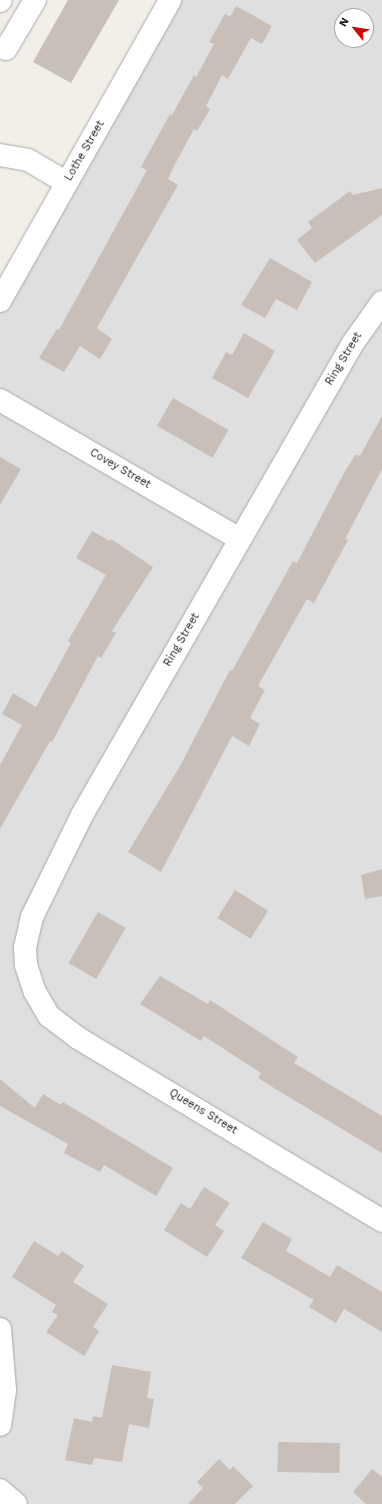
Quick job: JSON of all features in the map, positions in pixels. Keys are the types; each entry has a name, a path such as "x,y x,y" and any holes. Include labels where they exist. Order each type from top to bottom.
{"street":[{"path":"6,49 35,0"},
{"name":"Lothe Street","path":"0,301 170,0"},
{"path":"0,155 28,160 67,183"},
{"name":"Ring Street","path":"35,992 26,965 25,948 32,917 45,885 82,815 352,343 382,302"},
{"name":"Covey Street","path":"0,400 240,539"},
{"name":"Queens Street","path":"35,992 49,1016 78,1038 382,1221"},
{"path":"0,1329 5,1390 0,1425"},
{"path":"0,1490 16,1504"}],"shaded area":[{"path":"170,0 382,0 382,1504 0,1504 0,301"}],"building":[{"path":"68,0 119,0 71,83 33,62"},
{"path":"236,6 272,26 262,44 251,38 228,79 222,75 206,106 210,109 197,131 194,129 173,168 168,179 178,185 97,328 112,339 100,359 80,346 64,372 39,358 57,329 59,330 147,170 141,167 170,114 172,115 194,75 196,77 214,44 209,42 225,14 230,17"},
{"path":"382,188 382,215 315,263 297,240 312,228 308,222 350,191 353,195"},
{"path":"270,258 312,282 297,310 276,299 265,318 241,305"},
{"path":"244,333 275,351 248,398 212,378 226,352 232,355"},
{"path":"173,398 228,430 212,458 157,426"},
{"path":"382,416 382,469 345,539 348,540 314,603 307,599 258,686 265,690 250,718 260,724 249,746 232,736 161,872 128,852 180,766 230,670 232,671 293,561 297,563 345,471 356,454 360,456"},
{"path":"0,457 21,469 0,505"},
{"path":"92,531 110,541 111,539 153,567 112,631 116,633 101,658 98,656 52,742 50,741 0,829 0,765 22,725 2,714 13,693 36,707 71,643 68,641 106,575 76,558"},
{"path":"382,869 382,896 365,899 361,875"},
{"path":"235,890 268,911 251,939 218,918"},
{"path":"98,912 126,928 96,979 68,963"},
{"path":"160,976 208,1004 210,1000 298,1057 294,1063 382,1116 382,1153 258,1078 261,1073 204,1036 201,1041 140,1004"},
{"path":"0,1079 35,1108 43,1094 61,1105 63,1102 173,1168 156,1196 104,1165 100,1172 64,1153 68,1144 0,1106"},
{"path":"204,1187 230,1203 215,1225 224,1231 207,1257 164,1230 181,1203 190,1209"},
{"path":"263,1222 292,1239 286,1251 330,1277 337,1265 382,1292 382,1332 344,1309 336,1323 309,1307 314,1300 241,1258"},
{"path":"34,1241 58,1256 62,1251 84,1266 73,1282 108,1304 93,1327 99,1331 84,1356 46,1332 58,1315 52,1312 56,1305 12,1277"},
{"path":"112,1365 151,1372 147,1398 154,1399 149,1428 129,1424 122,1462 94,1458 92,1465 65,1460 74,1418 92,1422 93,1416 102,1418"},
{"path":"278,1442 340,1443 339,1473 277,1472"},
{"path":"219,1459 230,1470 233,1466 253,1486 235,1504 188,1504 203,1488 197,1482"},
{"path":"372,1469 382,1477 382,1504 366,1504 353,1492"}]}
